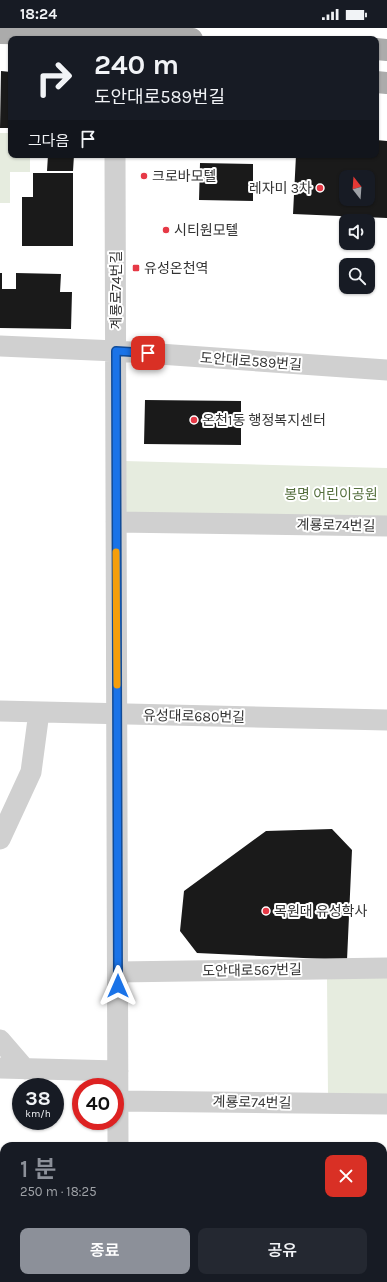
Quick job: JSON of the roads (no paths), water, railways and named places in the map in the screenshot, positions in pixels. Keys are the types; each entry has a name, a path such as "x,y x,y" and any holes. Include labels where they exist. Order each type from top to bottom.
{"main road":[{"path":"0,33 136,36"}],"street":[{"name":"계룡로74번길","path":"115,158 118,1078"},
{"name":"도안대로589번길","path":"0,346 116,351 387,370"},
{"name":"계룡로74번길","path":"116,522 387,526"},
{"name":"유성대로680번길","path":"0,711 387,720"},
{"path":"0,839 31,772 39,712"},
{"name":"도안대로567번길","path":"118,972 387,968"},
{"path":"0,1040 25,1068"},
{"path":"0,1068 118,1071"},
{"name":"계룡로74번길","path":"124,1101 387,1104"},
{"name":"계룡로74번길","path":"118,1130 118,1142"}],"place":[{"name":"크로바모텔","path":"144,176"},
{"name":"레자미 3차","path":"320,188"},
{"name":"시티원모텔","path":"166,230"},
{"name":"유성온천역","path":"136,268"},
{"name":"온천1동 행정복지센터","path":"194,420"},
{"name":"목원대 유성학사","path":"266,911"}],"park label":[{"name":"봉명 어린이공원","path":"331,494"}]}
